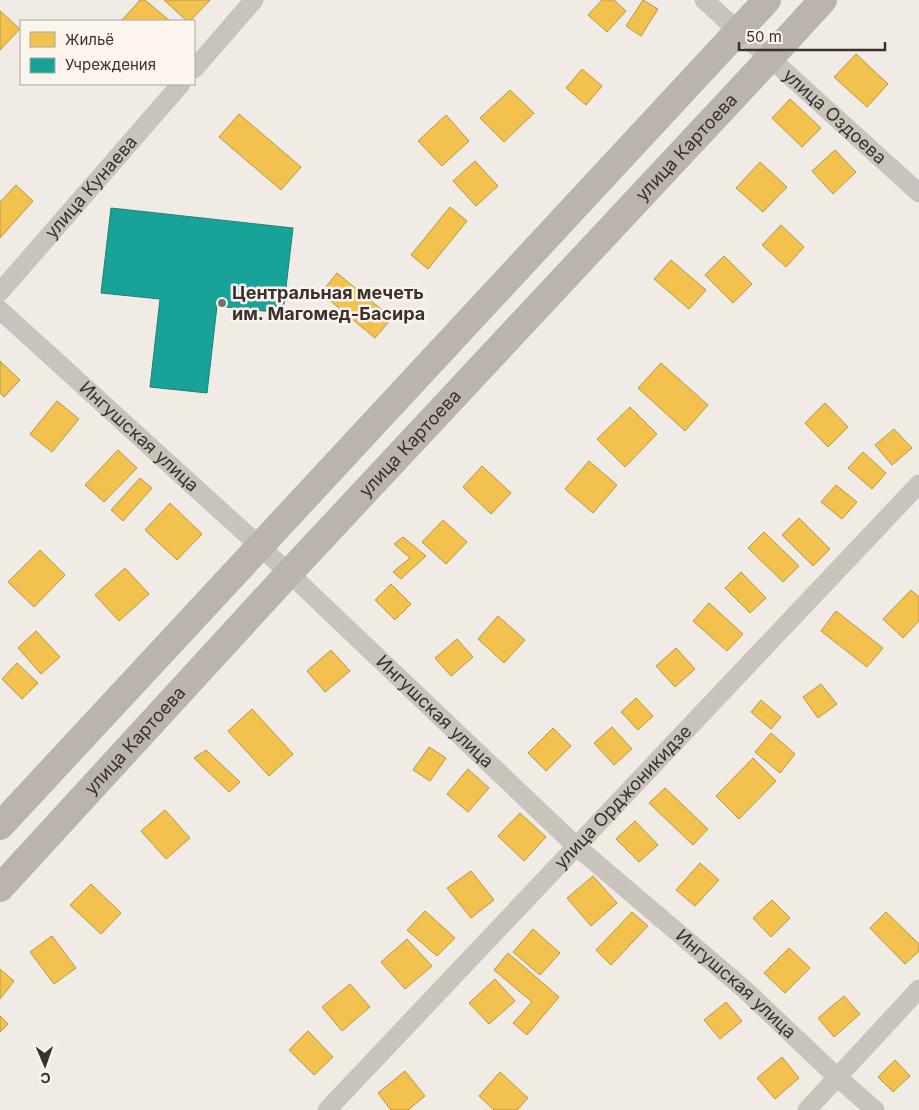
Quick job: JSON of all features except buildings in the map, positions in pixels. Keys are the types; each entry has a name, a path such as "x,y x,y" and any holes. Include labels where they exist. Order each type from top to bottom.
{"main road":[{"path":"0,826 767,0"},
{"name":"улица Картоева","path":"0,888 288,573 823,0"}],"street":[{"path":"195,68 254,0"},
{"name":"улица Оздоева","path":"704,0 919,193"},
{"name":"улица Кунаева","path":"0,292 180,85"},
{"name":"Ингушская улица","path":"0,310 288,573 576,846 743,988 837,1078 875,1110"},
{"name":"улица Орджоникидзе","path":"327,1110 919,484"},
{"path":"807,1110 919,989"}],"place":[{"name":"Центральная мечеть им. Магомед-Басира","path":"222,303"}]}
